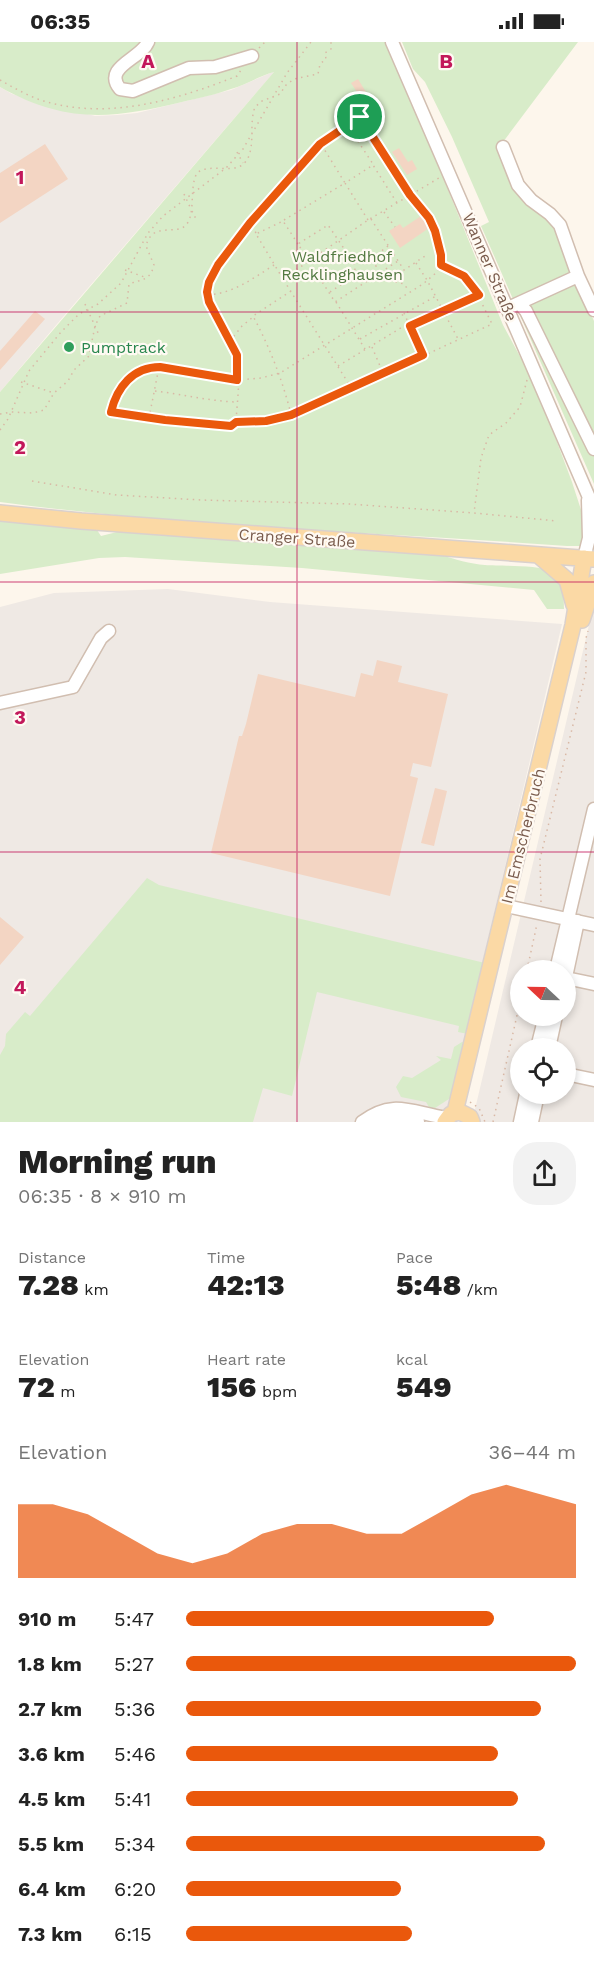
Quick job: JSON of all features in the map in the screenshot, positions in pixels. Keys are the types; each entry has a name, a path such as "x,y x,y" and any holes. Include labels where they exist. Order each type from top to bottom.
{"main road":[{"name":"Cranger Straße","path":"0,513 589,559"},
{"path":"538,555 567,580 581,619"},
{"name":"Im Emscherbruch","path":"581,619 589,559"},
{"name":"Im Emscherbruch","path":"457,1117 581,619 594,583"}],"street":[{"path":"148,42 140,54 117,69 116,83 120,89 133,91 189,68 215,67 252,56"},
{"name":"Wanner Straße","path":"392,42 449,172 513,306 535,371 594,509"},
{"path":"503,147 518,185 531,200 550,214 560,225 578,276 594,310"},
{"path":"513,306 578,276"},
{"path":"513,306 526,311 594,449"},
{"name":"Wanner Straße","path":"587,493 589,559"},
{"path":"0,703 74,687 101,638 109,631"},
{"path":"568,960 573,920 594,809"},
{"path":"510,906 594,925"},
{"path":"559,960 573,920"},
{"path":"576,980 594,984"},
{"path":"576,1076 594,1080"},
{"path":"520,1122 524,1104"},
{"path":"532,1122 536,1104"},
{"path":"362,1122 375,1112 398,1107 457,1117"},
{"path":"378,1122 396,1118 418,1122"}],"path":[{"path":"0,430 11,412 29,370 79,314 109,295 121,283 148,233 163,216 184,196 192,193 226,168 251,137 287,73 311,42"},
{"path":"0,414 40,412 47,407 54,393 68,381 74,370 89,356 95,326 103,314 126,305 129,299 129,284 144,280 151,274 154,265 146,246 150,237 162,230 185,226 190,218 194,179 199,171 207,168 240,167 246,162 250,150 255,107 262,101 280,94 294,79 318,74 320,64 326,59 325,53 331,49 331,42"},
{"path":"236,422 237,355 209,302 207,295 209,282 218,265 250,223 320,144 366,112"},
{"path":"360,117 410,195 429,218 441,255 441,265 437,272 410,292 280,373 261,378 237,380 149,367 136,372 126,381 118,392 111,412 231,426 236,422 266,421 291,415 492,324 479,295 464,276 441,265"},
{"path":"348,125 397,203"},
{"path":"320,144 404,270 425,256"},
{"path":"238,153 243,163"},
{"path":"256,234 283,221 373,165"},
{"path":"283,279 383,211 449,172"},
{"path":"184,196 196,219"},
{"path":"383,211 395,227"},
{"path":"283,221 366,350"},
{"path":"250,223 351,389"},
{"path":"298,244 328,225 352,259 356,275 329,292"},
{"path":"388,246 379,253 375,270 380,278 404,284 410,292"},
{"path":"352,259 364,257 378,260"},
{"path":"336,301 398,261"},
{"path":"416,263 458,339"},
{"path":"207,295 225,294 274,264"},
{"path":"126,271 147,278"},
{"path":"230,341 253,316 291,291"},
{"path":"338,366 409,325 479,295"},
{"path":"360,339 436,296"},
{"path":"85,304 99,335"},
{"path":"404,313 423,355"},
{"path":"253,316 269,345 280,373 291,415"},
{"path":"371,346 383,374"},
{"path":"149,418 159,367"},
{"path":"474,513 481,458 489,435 506,423 520,407 526,383 535,371"},
{"path":"23,383 54,393"},
{"path":"154,391 183,394 208,400 237,402"},
{"path":"32,481 117,495 349,504 557,521"},
{"path":"529,960 543,894 540,859 586,672 586,638 581,619"},
{"path":"493,1122 515,1026"}],"shaded area":[{"path":"275,71 0,392 0,87 12,94 95,116 117,115 137,113 231,90"},
{"path":"168,589 270,602 562,624 445,1122 0,1122 0,607 54,593"},
{"path":"594,604 594,1122 472,1122 510,961 510,1026 576,1026 576,960 510,960"}],"green space":[{"name":"Waldfriedhof Recklinghausen","path":"0,42 388,42 503,325 523,362 551,426 583,516 584,534 581,546 212,523 0,502 0,392 274,72 219,93 157,108 90,115 46,107 0,87"},
{"path":"402,42 578,42 503,142 500,151 557,228 578,286 594,321 594,484 481,226 489,222 452,137 425,82 413,69"},
{"path":"0,521 97,530 101,536 121,531 440,555 479,564 545,569 558,578 563,593 564,609 547,609 534,590 302,568 125,557 99,558 0,574"},
{"path":"147,878 159,885 485,963 468,1034 458,1032 459,1026 317,992 292,1096 263,1088 253,1122 0,1122 0,1055 5,1046 6,1034 25,1012 30,1016"},
{"path":"462,1042 466,1043 452,1097 435,1108 429,1107 426,1102 401,1097 396,1087 403,1076 412,1078 441,1060 436,1056 451,1059 454,1047"}],"building":[{"path":"358,79 372,102 366,106 351,83"},
{"path":"45,144 68,179 0,223 0,173"},
{"path":"399,148 408,162 412,160 417,169 407,175 392,152"},
{"path":"421,216 429,228 400,248 389,231 400,224 403,228"},
{"path":"35,311 45,319 0,370 0,351"},
{"path":"377,660 402,666 398,682 448,694 431,767 413,763 410,776 418,778 390,896 211,853 239,736 242,736 246,724 258,674 355,697 361,673 373,676"},
{"path":"435,788 447,791 434,846 421,843"},
{"path":"0,917 24,937 0,965"}],"place":[{"name":"Pumptrack","path":"69,347"}],"route":[{"path":"360,117 410,195 429,218 435,231 441,265 464,276 472,283 479,295 410,326 423,355 291,415 266,421 236,422 231,426 129,416 111,412 118,392 126,381 136,372 149,367 237,380 237,355 209,302 207,292 209,282 218,265 250,223 320,144 360,117"}]}
